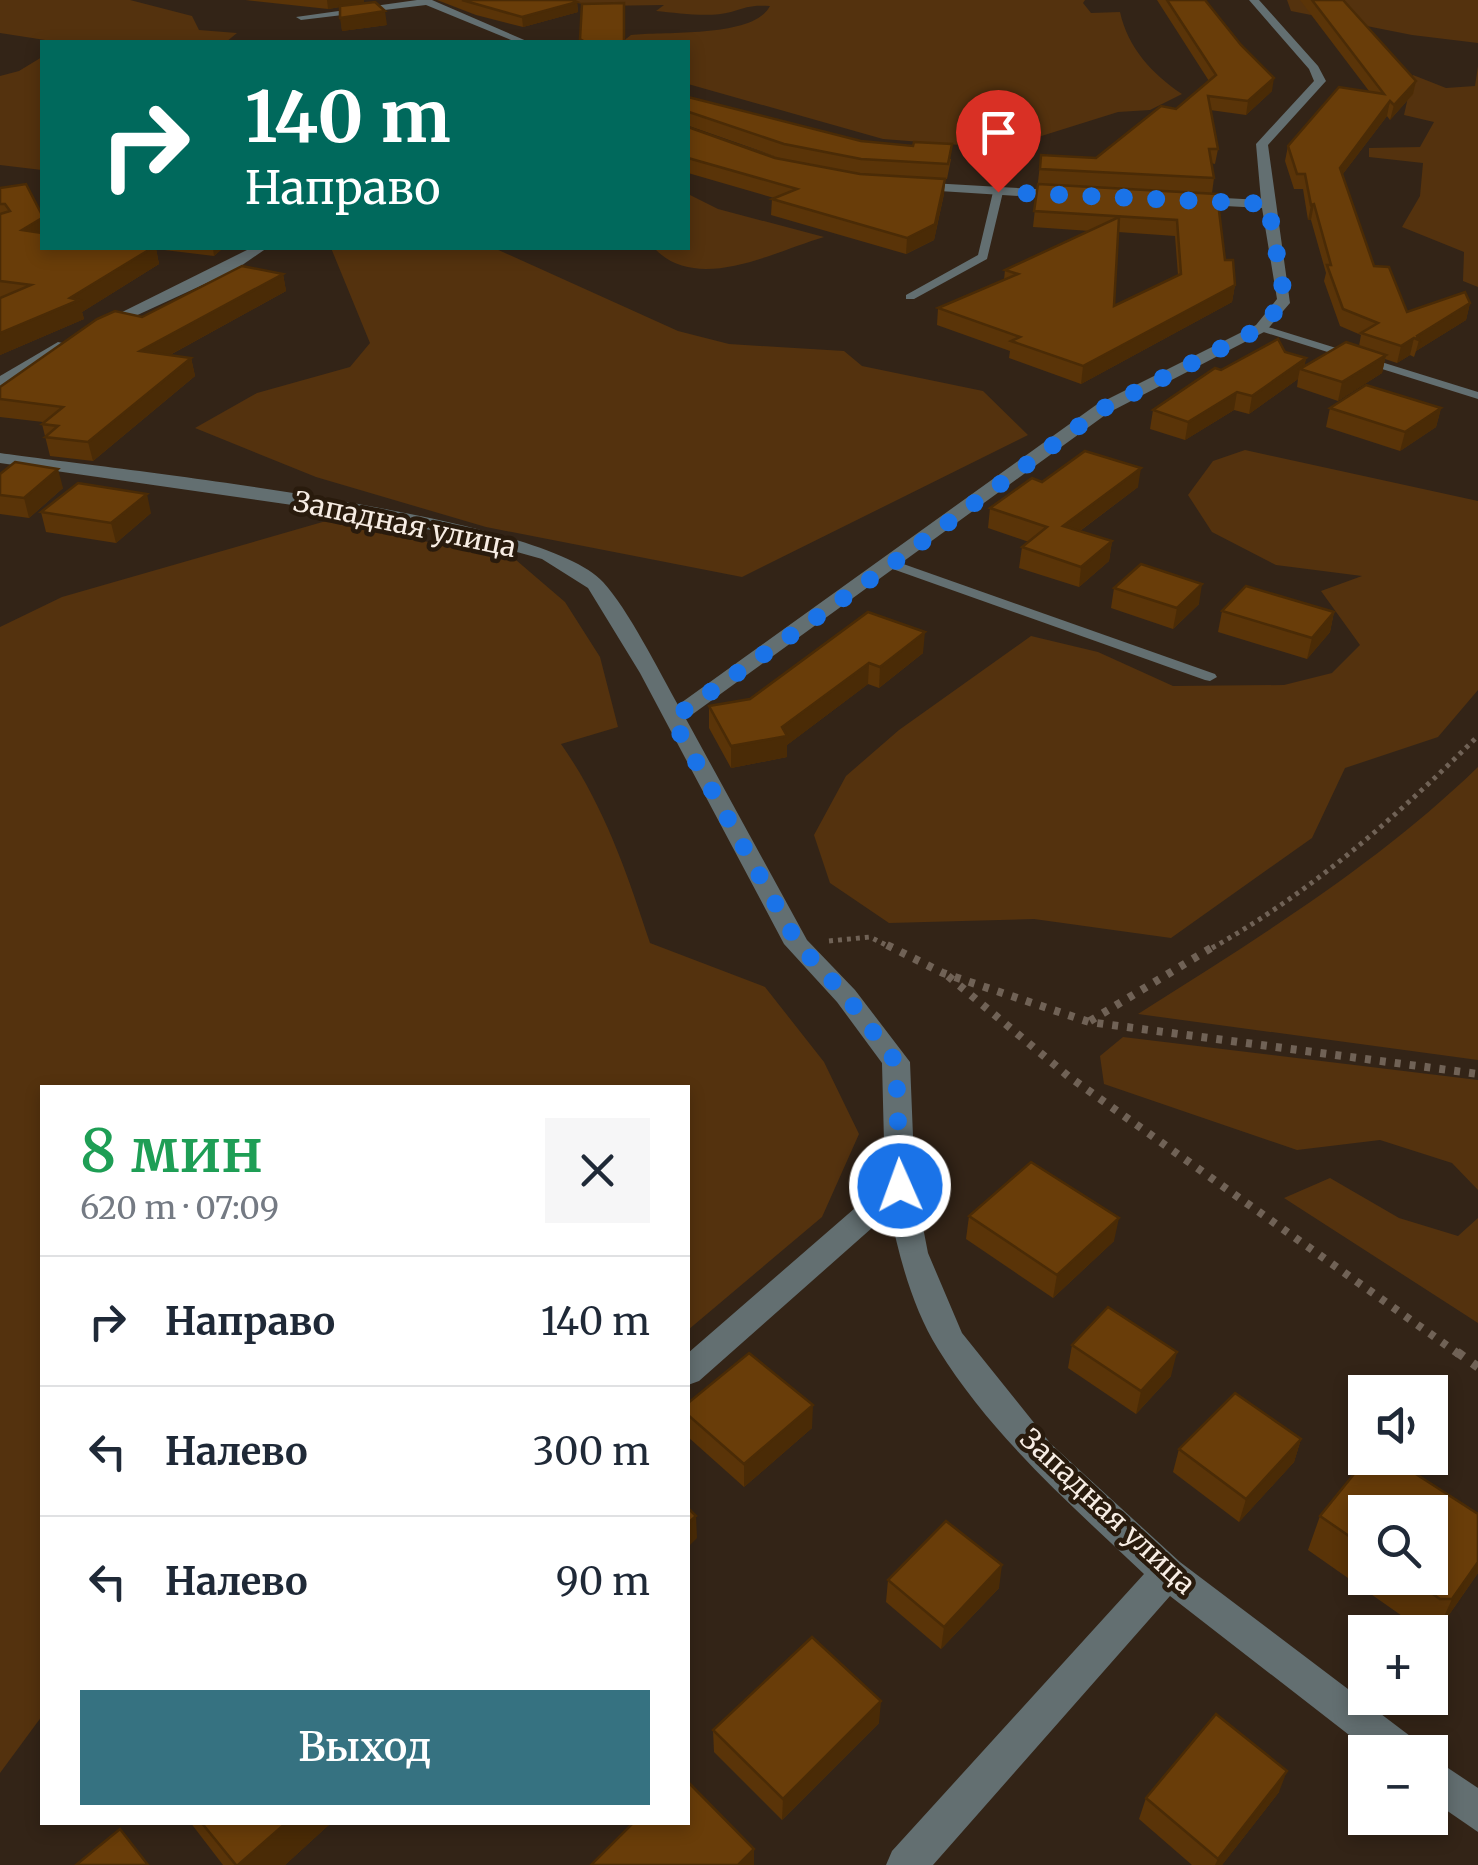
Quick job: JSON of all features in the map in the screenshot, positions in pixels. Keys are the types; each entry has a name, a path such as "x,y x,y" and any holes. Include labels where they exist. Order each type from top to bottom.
{"street":[{"path":"672,719 1102,409 1261,328 1285,300 1262,144 1320,82 1314,68 1254,0"},
{"path":"301,17 425,1 519,40"},
{"path":"900,185 1075,195"},
{"path":"1172,200 1268,204"},
{"path":"89,333 230,267 257,250"},
{"path":"0,383 71,341"},
{"name":"Западная улица","path":"0,458 320,504 454,529 549,554 595,584 650,673 798,944 846,996 896,1062 900,1186 913,1253 949,1340 1040,1454 1168,1573 1379,1735"},
{"path":"690,1370 900,1186"},
{"path":"906,1865 1168,1573"},
{"path":"1448,1789 1478,1812"}],"lane":[{"path":"910,296 983,257 998,192"},
{"path":"1261,328 1478,396"},
{"path":"892,564 1210,676"}],"path":[{"path":"1089,1022 1132,990 1292,898 1370,835 1478,736"},
{"path":"798,944 870,937 943,972 1089,1022 1478,1074"},
{"path":"943,972 1068,1076 1478,1368"}],"shaded area":[{"path":"0,0 130,0 192,16 199,30 237,33 228,40 45,40 0,33"},
{"path":"557,0 1085,0 1083,3 1091,13 1120,12 1143,59 1182,94 1150,110 1118,112 1019,143 973,146 883,139 690,85 690,40 625,40 631,35 728,28 761,16 770,6 704,15 656,11 664,5 597,6"},
{"path":"1287,0 1478,0 1478,43 1412,35 1291,11"},
{"path":"40,58 40,170 0,165 0,76 19,71"},
{"path":"1478,66 1478,287 1463,281 1464,252 1402,227 1420,196 1423,163 1369,157 1369,148 1420,147 1434,122 1404,115 1413,75 1446,88 1475,86"},
{"path":"690,195 718,209 824,237 759,259 713,269 692,268 657,250 690,250"},
{"path":"332,250 498,250 678,331 729,344 844,351 862,366 983,391 1028,435 742,577 486,527 316,477 195,428 257,393 350,367 370,343"},
{"path":"1245,450 1478,501 1478,690 1438,737 1345,768 1312,838 1171,938 1034,919 889,923 830,883 814,835 846,776 899,730 1031,636 1098,652 1173,686 1284,685 1332,673 1360,645 1321,591 1362,576 1276,565 1212,532 1188,495 1213,461"},
{"path":"326,521 516,560 565,602 600,657 618,727 561,744 602,815 650,943 765,987 824,1062 859,1134 822,1217 690,1328 690,1085 40,1085 40,1719 0,1773 0,627 62,597"},
{"path":"1478,767 1478,1060 1138,1014 1271,929 1357,868"},
{"path":"1123,1037 1478,1080 1478,1190 1452,1163 1380,1140 1297,1150 1104,1084 1100,1056"},
{"path":"1330,1178 1399,1218 1458,1236 1478,1218 1478,1323 1284,1198"}],"building":[{"path":"462,0 572,0 577,2 522,17"},
{"path":"1167,0 1205,0 1274,78 1248,101 1208,96 1218,149 1209,149 1214,178 1040,169 1041,155 1096,158 1161,106 1176,109 1216,75"},
{"path":"1312,0 1343,0 1416,81 1394,105 1390,101 1340,168 1374,266 1389,267 1407,312 1465,292 1470,303 1417,336 1419,340 1414,338 1401,346 1361,333 1378,323 1343,309 1327,265 1331,265 1305,174 1297,174 1288,146 1339,87 1384,94"},
{"path":"375,2 385,11 340,18 340,6"},
{"path":"624,3 624,40 580,39 582,4"},
{"path":"690,98 861,141 913,146 914,142 952,144 948,164 861,159 784,144 690,112"},
{"path":"690,128 775,158 860,174 945,179 935,224 907,238 772,199 797,189 690,159"},
{"path":"26,184 40,219 22,230 40,233 40,250 149,250 70,298 79,300 0,333 0,298 31,285 0,281 0,214 10,211 0,204 0,188"},
{"path":"1038,184 1217,194 1225,260 1233,260 1235,285 1083,366 1011,341 1020,337 938,308 1018,274 1005,270 1119,217 1114,306 1181,274 1177,220 1034,211"},
{"path":"242,266 283,274 140,351 191,358 88,442 45,437 58,426 42,424 63,407 0,399 0,387 97,319 115,311 142,317"},
{"path":"1278,339 1285,352 1306,358 1252,396 1237,392 1188,422 1153,410 1215,368 1221,370"},
{"path":"1346,342 1386,355 1342,382 1300,369"},
{"path":"1366,385 1441,408 1405,432 1330,408"},
{"path":"1085,451 1141,468 1063,526 1112,541 1081,567 1022,547 1047,527 990,508 1032,478 1042,482"},
{"path":"15,462 58,469 24,498 0,495 0,474"},
{"path":"78,483 147,494 111,523 41,512"},
{"path":"1141,564 1202,584 1177,608 1114,588"},
{"path":"1246,586 1334,612 1312,638 1222,611"},
{"path":"868,612 925,632 880,667 869,663 782,727 787,736 731,746 709,706 750,699"},
{"path":"1031,1162 1119,1218 1057,1275 969,1216"},
{"path":"1108,1307 1177,1352 1141,1391 1072,1345"},
{"path":"749,1353 813,1405 744,1464 690,1417 690,1401"},
{"path":"1235,1393 1301,1439 1246,1499 1179,1449"},
{"path":"1353,1475 1417,1475 1478,1514 1478,1562 1452,1599 1434,1595 1448,1595 1448,1495 1348,1495 1348,1535 1320,1516"},
{"path":"946,1521 1002,1565 944,1627 888,1580"},
{"path":"812,1637 881,1701 783,1799 713,1730"},
{"path":"1216,1714 1287,1771 1218,1859 1146,1798"},
{"path":"690,1784 754,1849 738,1865 591,1865 631,1825 690,1825"},
{"path":"203,1825 284,1825 238,1865"},
{"path":"120,1829 148,1865 76,1865"}],"route":[{"path":"900,1186 896,1062 846,996 798,944 672,719 1102,409 1261,328 1285,300 1268,204 998,192"}]}
